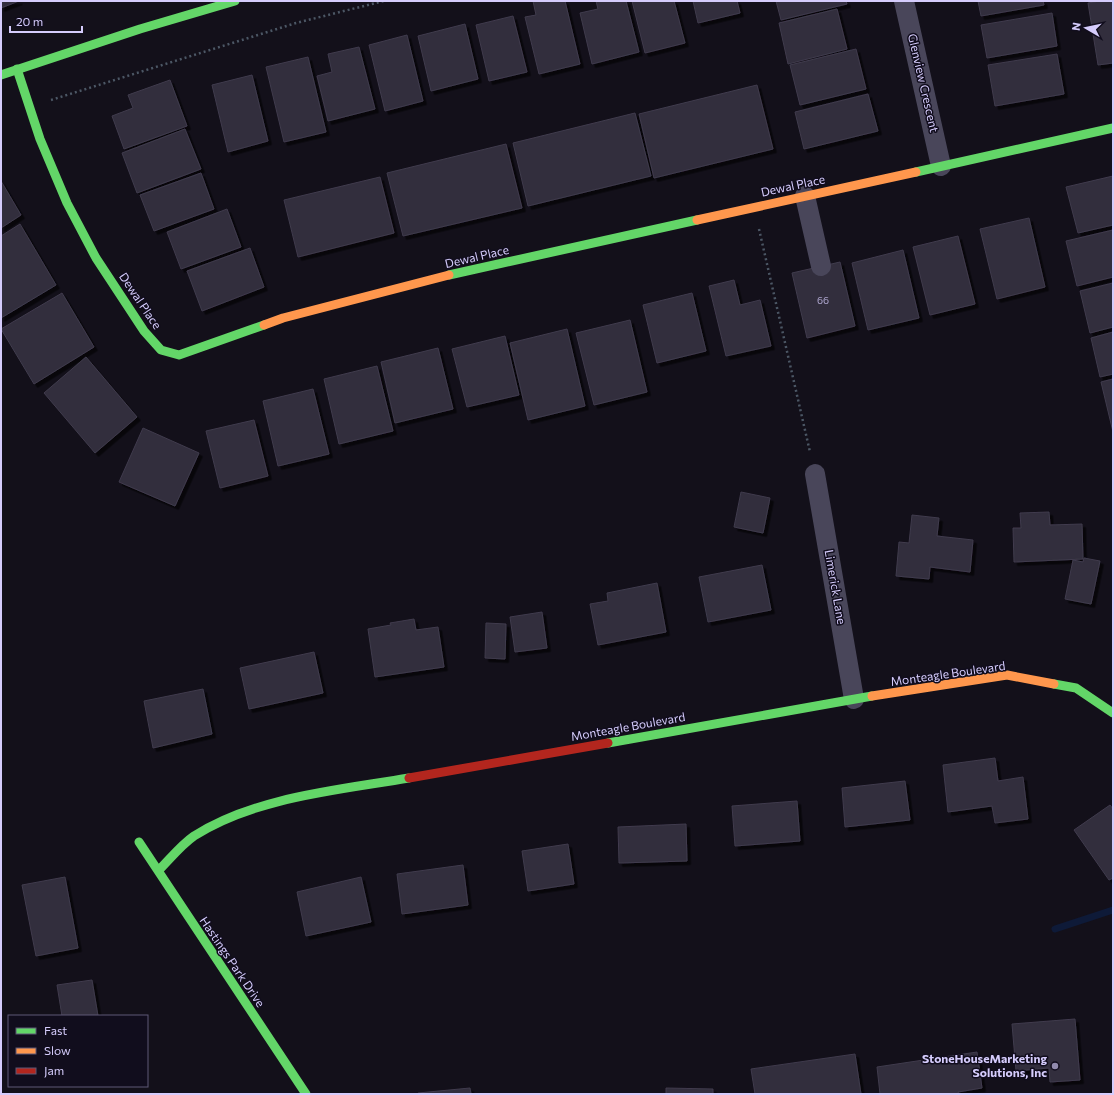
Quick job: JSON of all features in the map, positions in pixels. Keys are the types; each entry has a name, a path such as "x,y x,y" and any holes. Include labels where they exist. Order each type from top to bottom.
{"street":[{"path":"1,75 140,29 235,1"},
{"name":"Glenview Crescent","path":"904,1 941,166"},
{"name":"Dewal Place","path":"17,69 40,139 67,203 96,258 144,331 161,350 179,355 283,318 420,282 1113,128"},
{"path":"805,196 821,266"},
{"name":"Limerick Lane","path":"815,474 854,699"},
{"name":"Monteagle Boulevard","path":"160,870 193,837 226,819 284,800 854,699 1007,676 1076,688 1113,713"},
{"name":"Hastings Park Drive","path":"139,842 160,870 206,944 306,1094"}],"path":[{"path":"30,107 296,23 384,1"},
{"path":"754,207 815,474"}],"building":[{"path":"1,1 19,1 1,8"},
{"path":"533,1 565,1 580,64 539,74 525,17 536,15"},
{"path":"596,1 626,1 639,52 592,64 580,13 598,9"},
{"path":"632,1 674,1 685,43 645,53"},
{"path":"693,1 737,1 740,13 698,23"},
{"path":"776,1 846,1 847,4 781,20"},
{"path":"978,1 1043,1 1044,5 981,16"},
{"path":"1113,1 1113,63 1098,65 1088,3"},
{"path":"837,9 847,49 788,64 779,23"},
{"path":"1052,13 1057,46 987,58 981,25"},
{"path":"513,16 527,72 489,81 476,25"},
{"path":"465,24 478,79 431,91 418,36"},
{"path":"407,35 423,101 385,111 369,45"},
{"path":"359,47 375,109 328,121 317,76 332,72 328,54"},
{"path":"856,49 866,89 800,105 790,65"},
{"path":"1057,54 1064,94 995,106 988,65"},
{"path":"308,57 326,132 284,142 266,67"},
{"path":"252,75 268,141 228,152 212,85"},
{"path":"170,80 187,126 124,149 112,116 133,108 128,95"},
{"path":"757,85 773,149 654,178 639,114"},
{"path":"868,94 878,131 804,149 795,112"},
{"path":"635,113 651,176 528,206 513,143"},
{"path":"185,129 201,169 137,193 122,153"},
{"path":"506,144 522,208 403,236 387,173"},
{"path":"201,173 214,209 154,231 140,195"},
{"path":"1113,176 1113,225 1078,233 1066,187"},
{"path":"380,177 394,233 298,257 284,200"},
{"path":"1,181 21,215 1,228"},
{"path":"227,209 241,247 181,269 167,232"},
{"path":"1029,218 1045,287 997,299 980,229"},
{"path":"20,224 56,285 1,318 1,236"},
{"path":"1113,230 1113,277 1077,286 1066,241"},
{"path":"958,236 975,304 930,315 913,247"},
{"path":"250,248 264,287 202,311 187,271"},
{"path":"903,250 919,318 868,330 852,263"},
{"path":"840,262 855,326 807,338 792,273"},
{"path":"734,280 740,305 760,300 771,346 726,356 709,286"},
{"path":"1113,283 1113,327 1090,333 1080,291"},
{"path":"62,293 94,347 34,384 1,329"},
{"path":"692,293 706,351 657,363 643,305"},
{"path":"630,320 647,392 594,405 576,333"},
{"path":"567,329 585,406 528,420 510,343"},
{"path":"1113,332 1113,374 1100,377 1091,338"},
{"path":"505,336 519,395 467,407 452,349"},
{"path":"438,348 453,409 395,423 381,362"},
{"path":"86,357 137,417 95,453 44,393"},
{"path":"377,366 393,431 339,444 324,379"},
{"path":"1113,379 1113,432 1101,382"},
{"path":"313,389 329,454 278,466 263,401"},
{"path":"254,420 268,476 220,488 206,431"},
{"path":"143,428 199,453 175,506 119,482"},
{"path":"741,492 770,498 763,533 734,527"},
{"path":"1049,512 1050,525 1082,524 1083,559 1014,562 1013,528 1021,528 1020,513"},
{"path":"912,515 939,518 937,536 973,540 970,572 930,567 929,579 896,576 899,542 909,543"},
{"path":"1084,558 1100,561 1091,604 1065,599 1073,560 1083,562"},
{"path":"762,565 771,610 708,622 699,577"},
{"path":"657,583 666,632 598,645 590,604 608,601 607,593"},
{"path":"542,612 547,648 515,652 510,617"},
{"path":"414,619 416,630 438,627 444,667 375,677 368,629"},
{"path":"486,623 506,624 505,659 485,658"},
{"path":"314,652 323,693 249,709 240,668"},
{"path":"203,689 212,734 153,748 144,701"},
{"path":"995,758 998,781 1023,777 1028,819 995,823 992,806 948,812 943,765"},
{"path":"905,781 910,820 845,827 842,788"},
{"path":"797,801 800,841 735,846 732,806"},
{"path":"1110,805 1113,809 1113,878 1109,880 1074,830"},
{"path":"686,824 687,861 619,863 618,827"},
{"path":"568,844 574,884 528,891 522,851"},
{"path":"463,865 468,905 402,914 397,874"},
{"path":"65,877 78,948 36,956 22,885"},
{"path":"361,877 371,922 306,936 297,892"},
{"path":"92,980 98,1015 62,1015 57,985"},
{"path":"1075,1019 1080,1080 1050,1082 1049,1068 1016,1071 1012,1024"},
{"path":"977,1052 982,1088 958,1092 959,1094 880,1094 877,1067"},
{"path":"855,1054 861,1094 755,1094 751,1069"},
{"path":"470,1088 471,1094 418,1094 418,1093"},
{"path":"666,1088 713,1089 713,1094 666,1094"}],"waterway":[{"path":"1055,929 1113,910"}],"traffic: fast":[{"path":"1,75 140,29 235,1"},
{"path":"17,69 40,139 67,203 96,258 144,331 161,350 179,355 264,325"},
{"path":"916,172 1113,128"},
{"path":"449,275 697,220"},
{"path":"1054,684 1076,688 1113,713"},
{"path":"608,743 872,696"},
{"path":"159,870 194,836 243,812 326,791 409,778"},
{"path":"139,842 306,1094"}],"traffic: slow":[{"path":"697,220 916,172"},
{"path":"264,325 283,318 449,275"},
{"path":"872,696 1007,675 1054,684"}],"traffic: jam":[{"path":"409,778 608,743"}],"place":[{"name":"StoneHouseMarketing Solutions, Inc","path":"1055,1066"}]}
